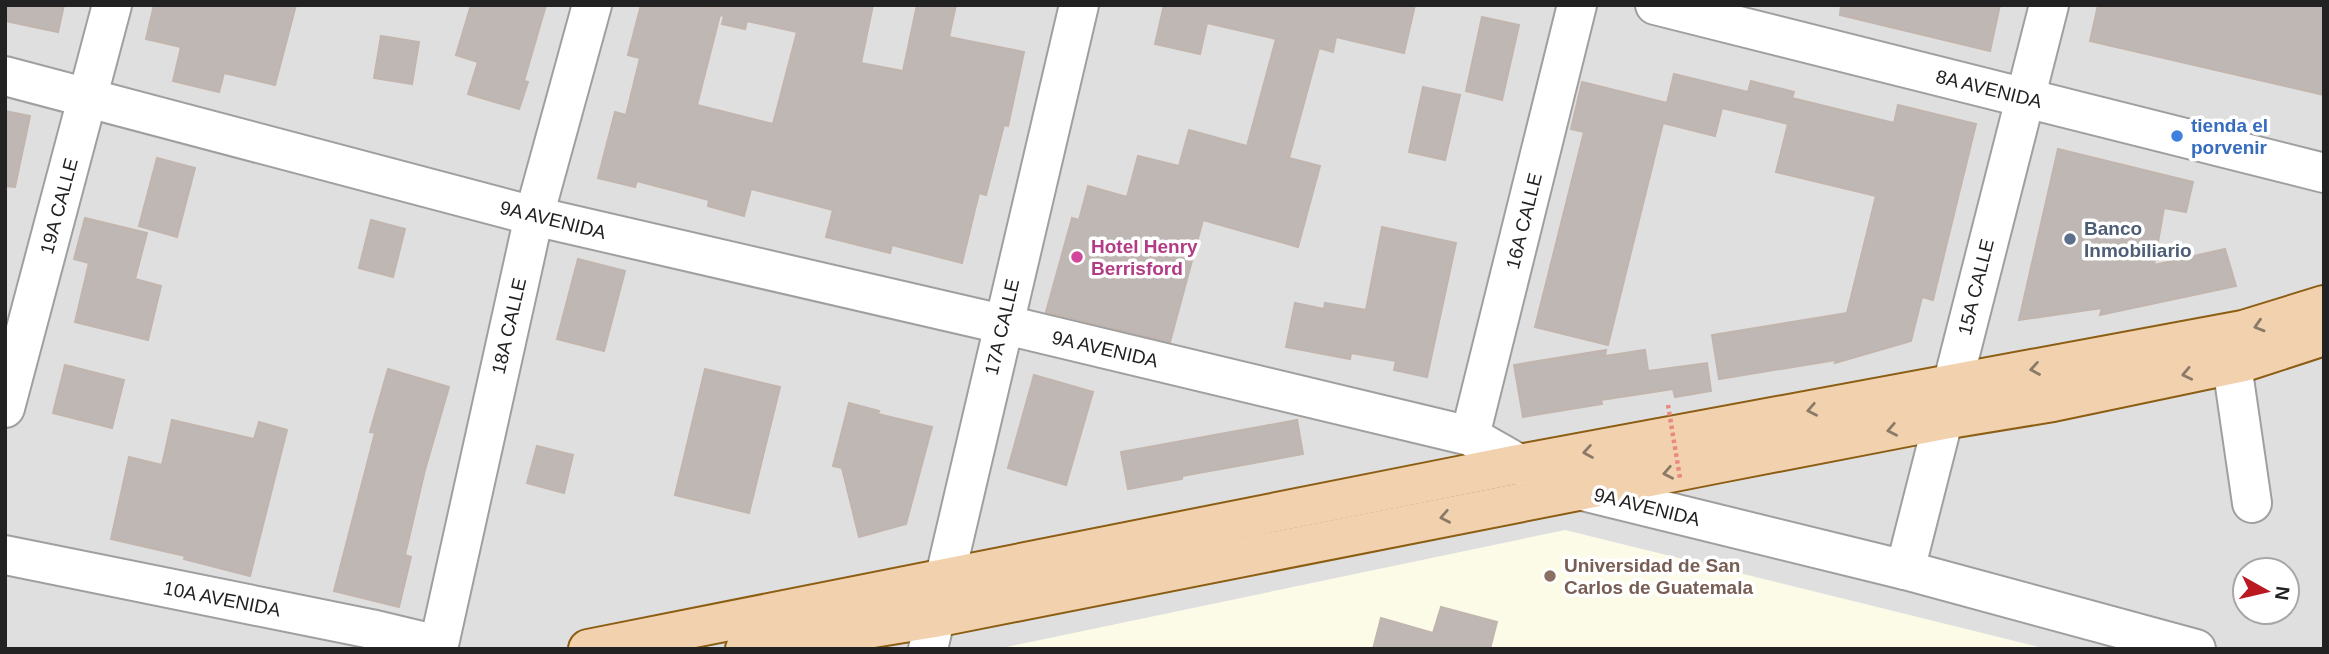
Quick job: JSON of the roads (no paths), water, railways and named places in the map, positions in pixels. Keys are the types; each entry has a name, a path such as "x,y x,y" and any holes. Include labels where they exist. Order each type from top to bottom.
{"main road":[{"path":"747,648 931,633 1579,490 2243,330 2324,305"},
{"path":"588,649 1518,464 1947,402 2053,402 2232,365 2324,336"}],"street":[{"name":"19A CALLE","path":"5,408 111,5"},
{"name":"18A CALLE","path":"438,647 534,216 592,5"},
{"name":"17A CALLE","path":"931,633 1079,5"},
{"name":"16A CALLE","path":"1470,436 1577,5"},
{"name":"8A AVENIDA","path":"1655,5 2324,173"},
{"name":"15A CALLE","path":"1905,570 2049,5"},
{"name":"9A AVENIDA","path":"5,76 534,216 1470,436 1518,464 1579,490 1905,570 2196,649"},
{"path":"2232,365 2252,503"},
{"name":"10A AVENIDA","path":"5,555 371,629 438,647"}],"place":[{"name":"tienda el porvenir","path":"2177,136"},
{"name":"Banco Inmobiliario","path":"2070,239"},
{"name":"Hotel Henry Berrisford","path":"1077,257"},
{"name":"Universidad de San Carlos de Guatemala","path":"1550,576"}]}
